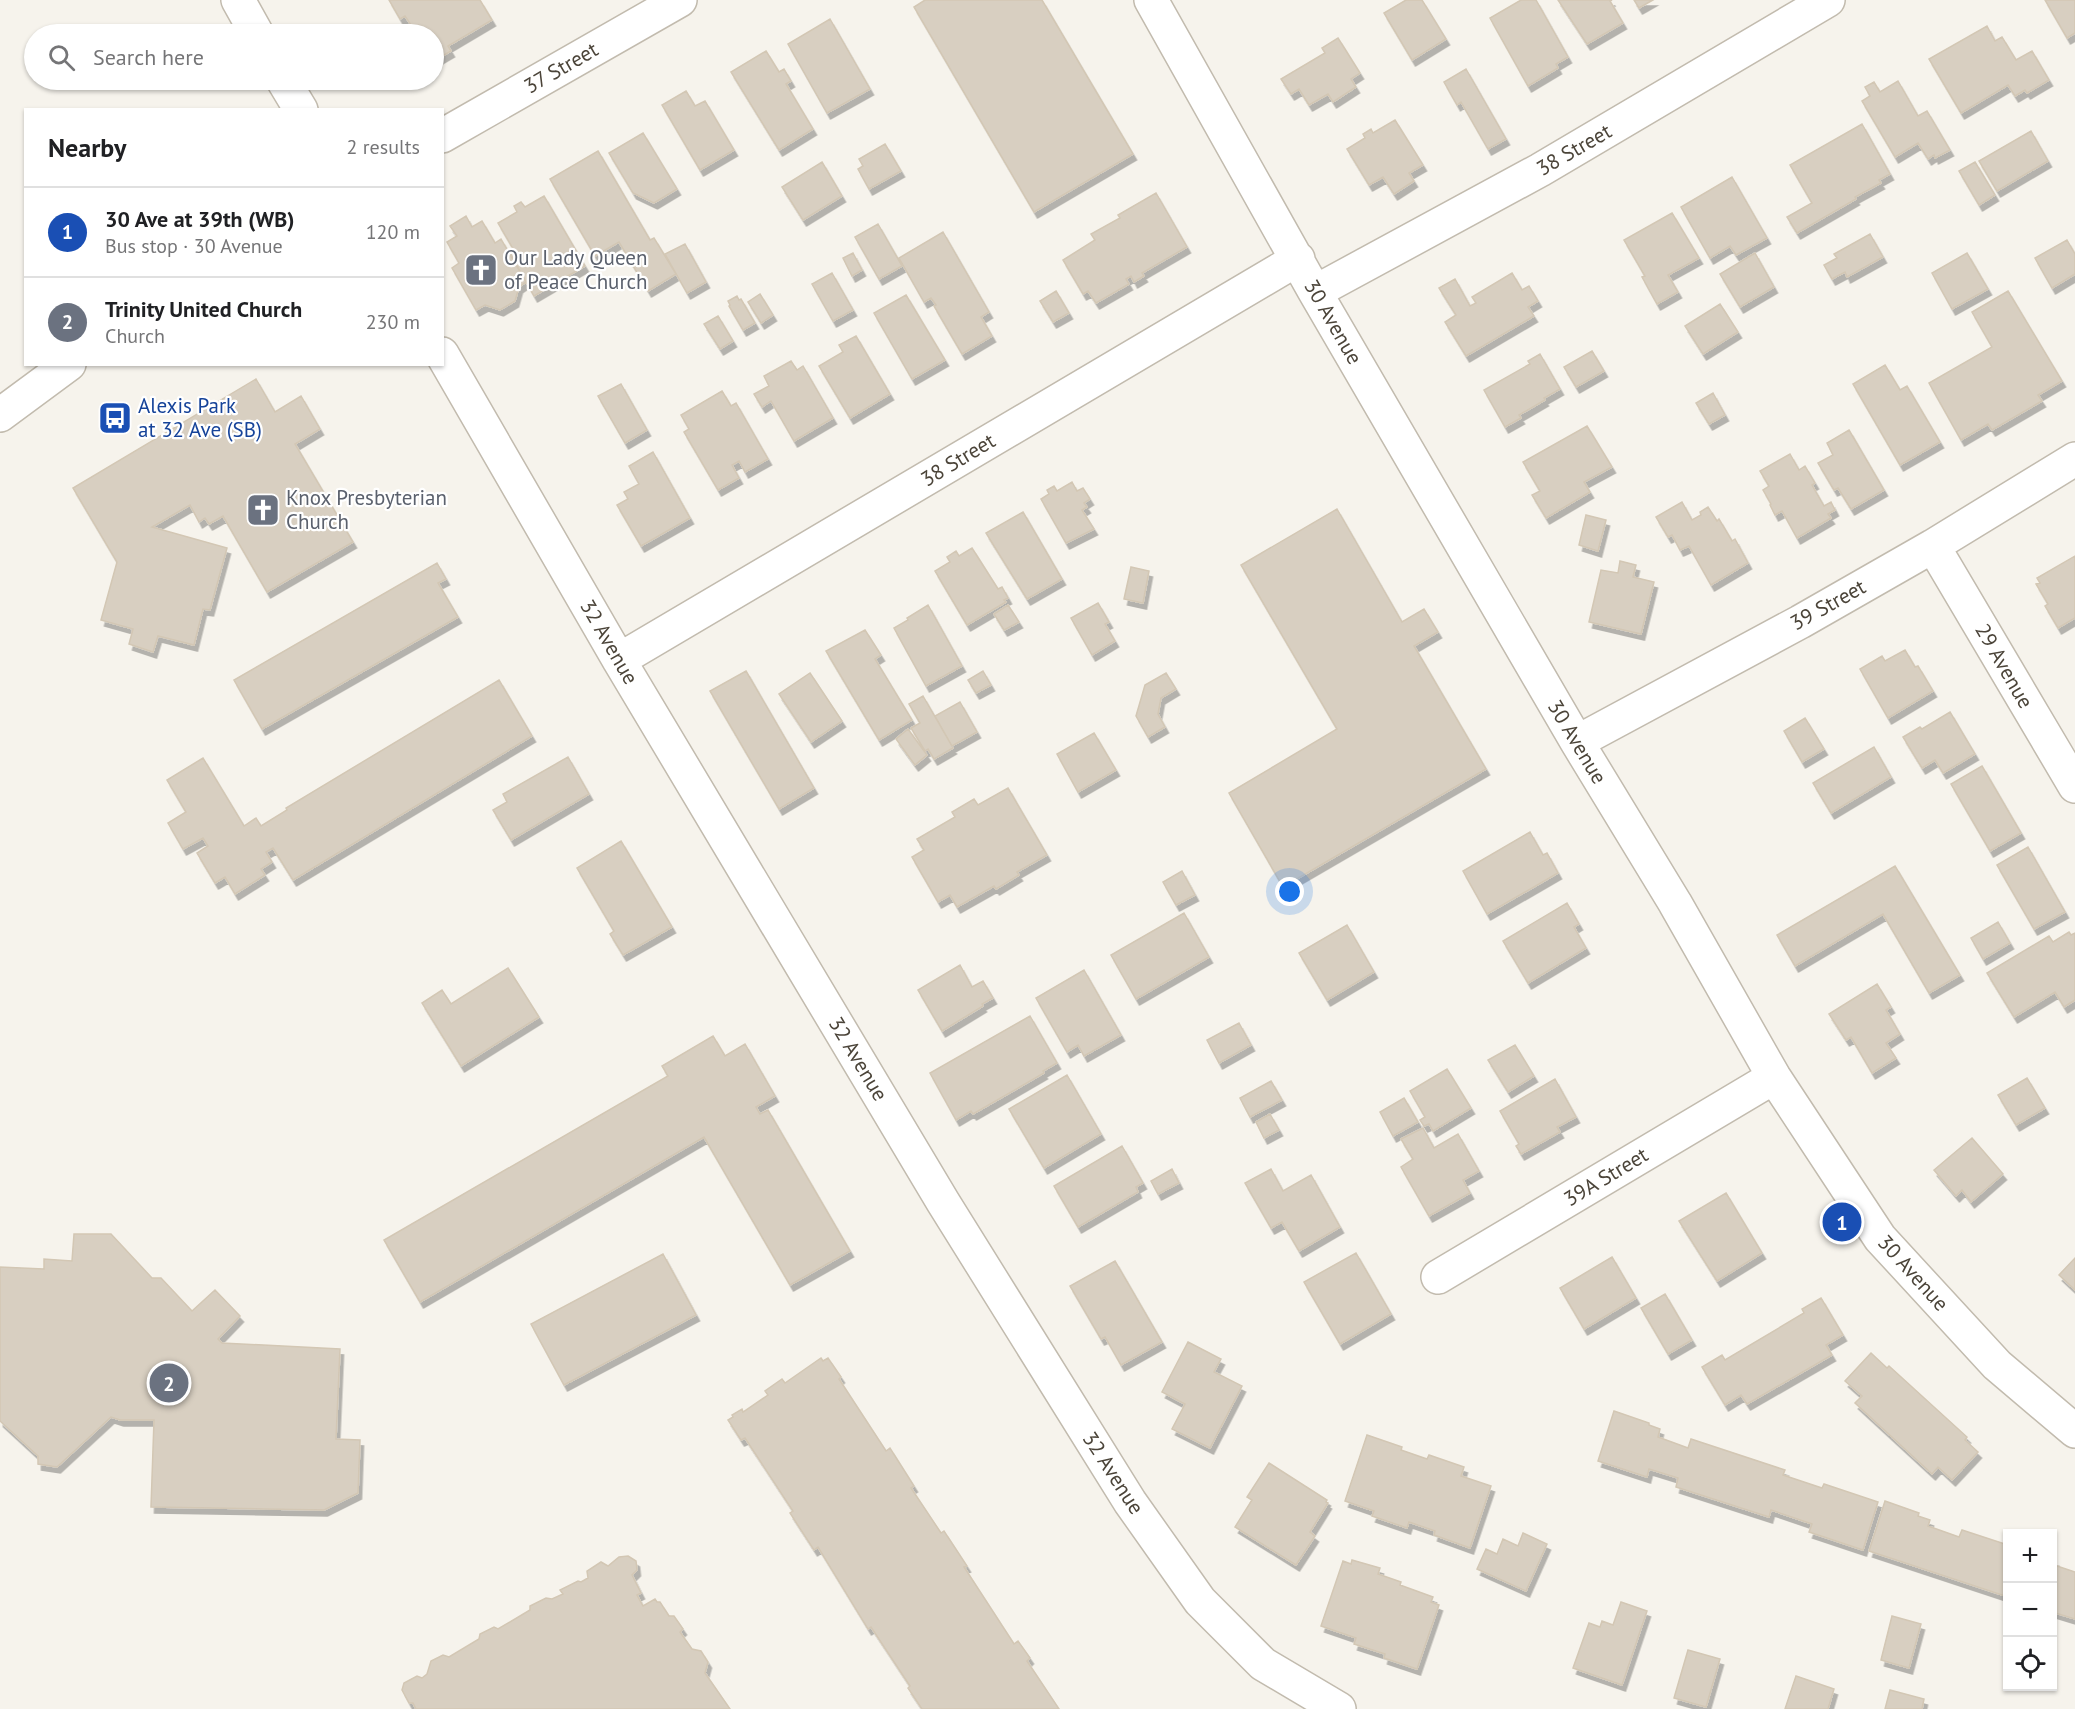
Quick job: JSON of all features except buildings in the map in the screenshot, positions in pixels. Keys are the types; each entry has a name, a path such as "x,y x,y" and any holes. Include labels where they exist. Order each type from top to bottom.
{"street":[{"path":"237,0 251,24"},
{"name":"37 Street","path":"444,135 680,0"},
{"name":"30 Avenue","path":"1151,0 1315,292 1576,742 1675,903 1774,1077 1880,1238 1997,1365 2075,1431"},
{"name":"38 Street","path":"1315,292 1540,170 1828,0"},
{"path":"289,90 300,108"},
{"name":"38 Street","path":"619,660 1298,260"},
{"name":"32 Avenue","path":"444,357 619,660 943,1202 1130,1502 1200,1601 1263,1665 1339,1709"},
{"path":"0,415 66,366"},
{"name":"39 Street","path":"1576,742 1800,622 1933,546 2075,459"},
{"name":"29 Avenue","path":"1933,546 2075,786"},
{"name":"39A Street","path":"1438,1277 1774,1077"}],"place":[{"name":"Our Lady Queen of Peace Church","path":"481,270"},
{"name":"Alexis Park at 32 Ave (SB)","path":"115,418"},
{"name":"Knox Presbyterian Church","path":"263,510"},
{"name":"30 Ave at 39th (WB)","path":"1842,1222"},
{"name":"Trinity United Church","path":"169,1383"}]}
